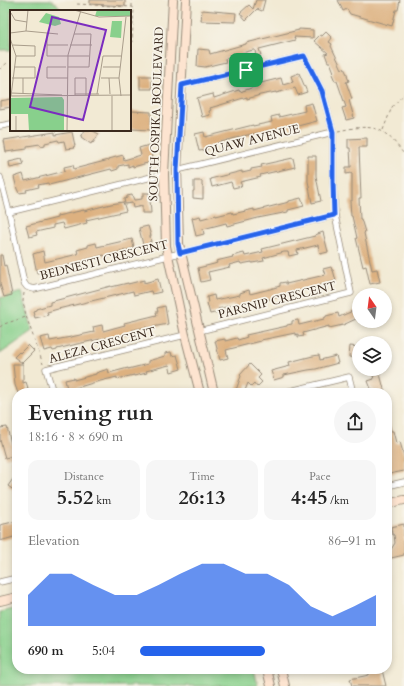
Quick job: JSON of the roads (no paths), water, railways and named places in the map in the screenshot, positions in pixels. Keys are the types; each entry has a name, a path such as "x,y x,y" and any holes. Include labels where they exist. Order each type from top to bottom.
{"main road":[{"name":"SOUTH OSPIKA BOULEVARD","path":"173,0 164,174 166,246 185,335 199,388"},
{"name":"SOUTH OSPIKA BOULEVARD","path":"186,0 177,170 178,244 213,388"},
{"path":"392,503 404,500"},
{"path":"0,601 12,598"},
{"path":"268,674 271,686"},
{"path":"282,674 285,686"}],"street":[{"name":"PARSNIP CRESCENT","path":"182,85 304,56 322,91 333,132 334,215 351,293 199,331"},
{"path":"0,126 10,124"},
{"name":"QUAW AVENUE","path":"177,170 333,132"},
{"path":"9,212 164,174"},
{"name":"BEDNESTI CRESCENT","path":"0,177 24,283 27,287 34,289 334,215"},
{"name":"ALEZA CRESCENT","path":"52,388 46,369 185,335"},
{"path":"303,388 349,377 352,388"},
{"path":"392,485 404,482"},
{"path":"0,582 12,579"}]}
